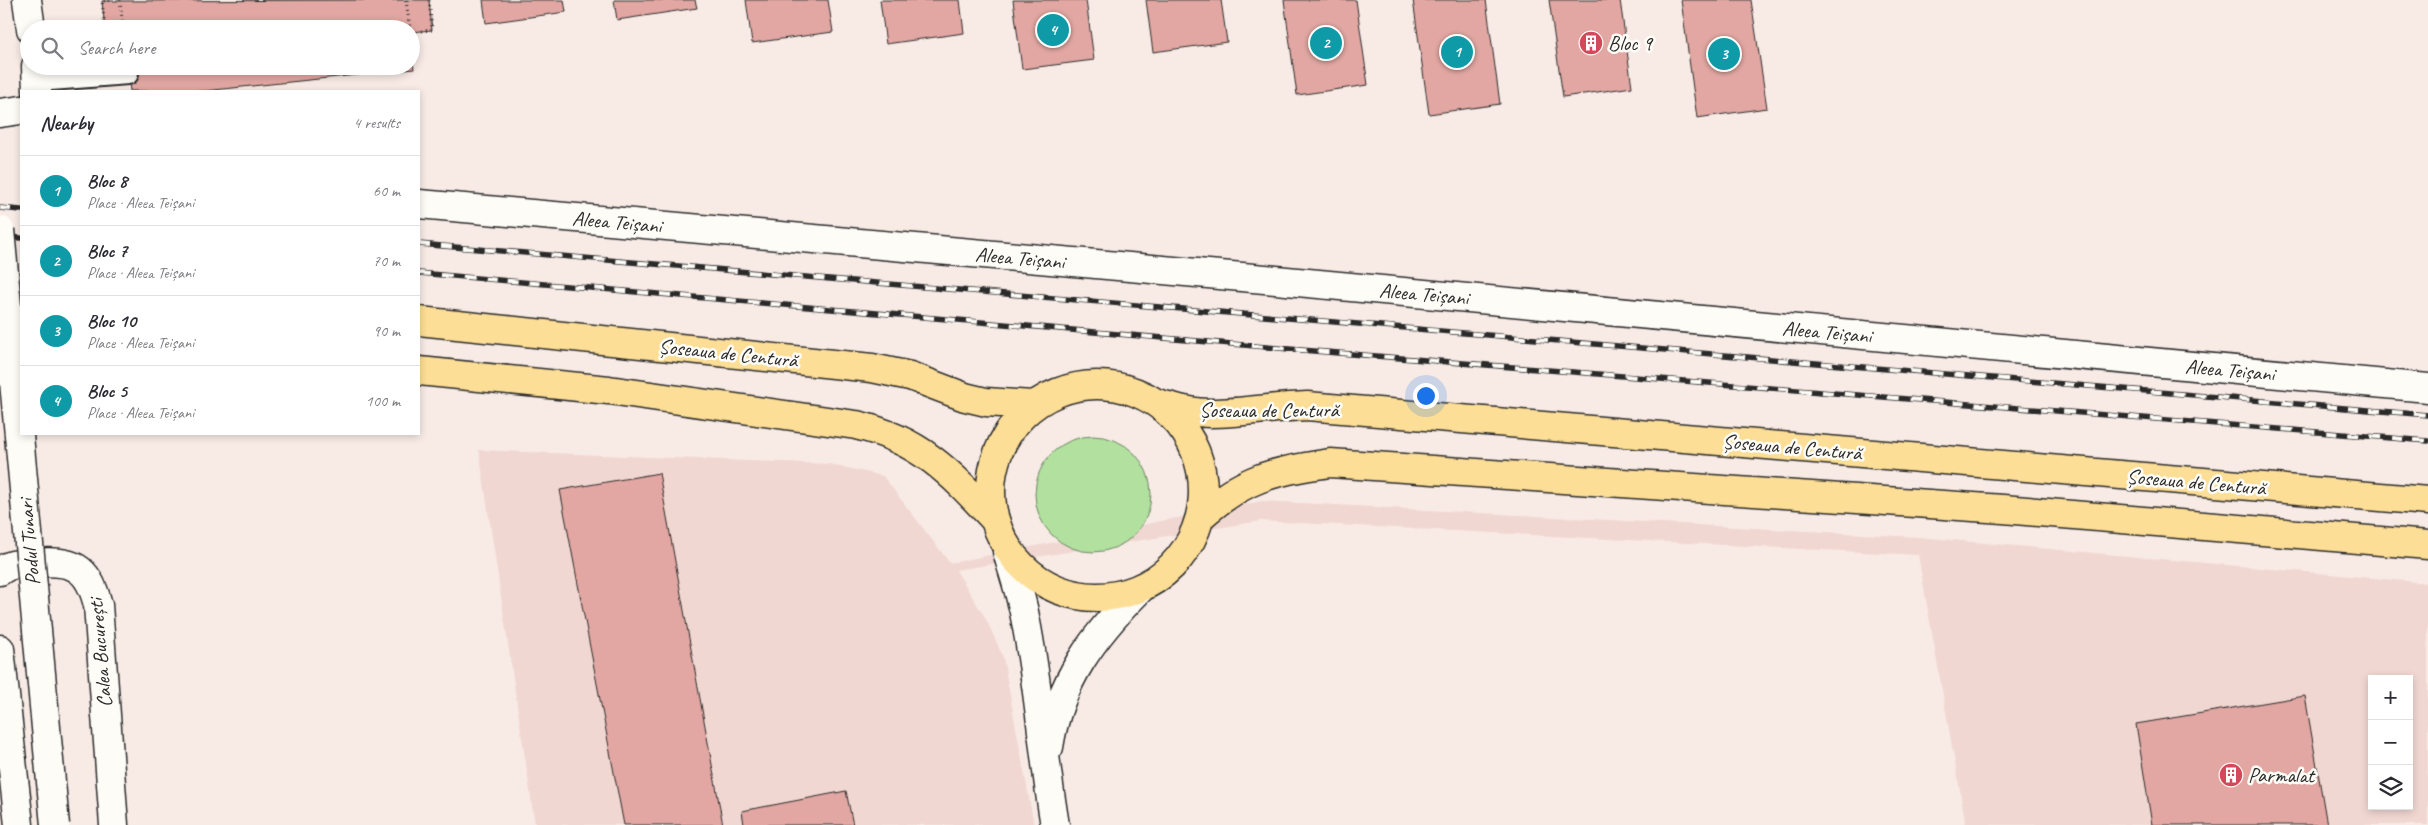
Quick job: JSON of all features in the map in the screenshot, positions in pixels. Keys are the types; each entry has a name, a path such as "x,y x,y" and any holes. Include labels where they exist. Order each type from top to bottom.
{"main road":[{"path":"0,278 20,281"},
{"name":"Șoseaua de Centură","path":"420,321 872,368 910,376 965,397 986,402 1033,405"},
{"path":"0,352 20,356"},
{"path":"420,371 609,390 856,425 880,431 910,444 933,459 959,481 993,518"},
{"path":"1081,385 1108,385 1134,391 1158,403 1177,420 1192,442 1201,466 1204,492 1200,518 1188,547 1167,571 1140,589 1112,596 1082,597 1053,588 1028,573 1007,550 993,518 989,487 996,456 1010,428 1033,405 1056,392 1081,385"},
{"name":"Șoseaua de Centură","path":"1158,403 1188,411 1209,413 1274,406 1317,407 2428,501"},
{"name":"Șoseaua de Centură","path":"1200,518 1222,497 1254,479 1290,468 1330,463 2003,509 2428,545"}],"street":[{"path":"27,0 30,20"},
{"name":"Aleea Teișani","path":"420,204 1286,281 2428,388"},
{"name":"Podul Tunari","path":"0,230 55,825"},
{"path":"1007,550 1025,615 1045,768 1056,825"},
{"name":"Calea București","path":"0,571 7,566 56,562 73,566 86,575 93,586 98,605 114,825"},
{"path":"1045,768 1051,733 1076,667 1109,620 1140,589"},
{"path":"0,648 19,825"}],"lane":[{"path":"37,80 113,75"}],"path":[{"path":"104,20 102,1 110,0"},
{"path":"120,0 122,20"},
{"path":"406,0 409,20"},
{"path":"420,31 432,30 429,0"}],"shaded area":[{"path":"479,450 829,464 883,476 950,563 1262,501 1919,537 2428,583 2428,825 1966,825 1918,555 1261,521 956,570 986,619 1003,657 1034,825 535,825"}],"green space":[{"path":"1093,436 1115,441 1134,453 1146,472 1151,494 1146,516 1134,535 1115,547 1093,552 1071,547 1052,535 1040,516 1035,494 1040,472 1052,453 1071,441"}],"building":[{"path":"429,0 432,30 420,31 420,20 104,20 102,1"},
{"path":"483,0 564,0 566,12 486,23"},
{"path":"614,0 695,0 697,8 617,20"},
{"path":"746,0 828,0 833,32 752,43"},
{"path":"880,0 960,0 964,33 886,44"},
{"path":"1013,0 1086,0 1094,60 1022,69"},
{"path":"1146,0 1221,0 1227,42 1153,52"},
{"path":"1284,0 1356,0 1368,85 1297,95"},
{"path":"1413,0 1486,0 1500,104 1429,114"},
{"name":"Bloc 9","path":"1549,0 1620,0 1632,87 1563,97"},
{"path":"1681,0 1751,0 1767,108 1697,118"},
{"path":"128,75 357,75 214,90 130,90"},
{"path":"659,473 723,825 624,825 560,490"},
{"name":"Parmalat","path":"2305,696 2327,825 2152,825 2136,724"},
{"path":"846,791 853,825 744,825 742,811"}],"railway":[{"path":"0,208 20,210"},
{"path":"0,236 20,238"},
{"path":"420,244 2428,415"},
{"path":"420,273 1289,349 2428,441"}],"place":[{"name":"Bloc 5","path":"1053,30"},
{"name":"Bloc 7","path":"1326,43"},
{"name":"Bloc 9","path":"1591,43"},
{"name":"Bloc 8","path":"1457,52"},
{"name":"Bloc 10","path":"1724,54"},
{"name":"Parmalat","path":"2231,775"}]}
